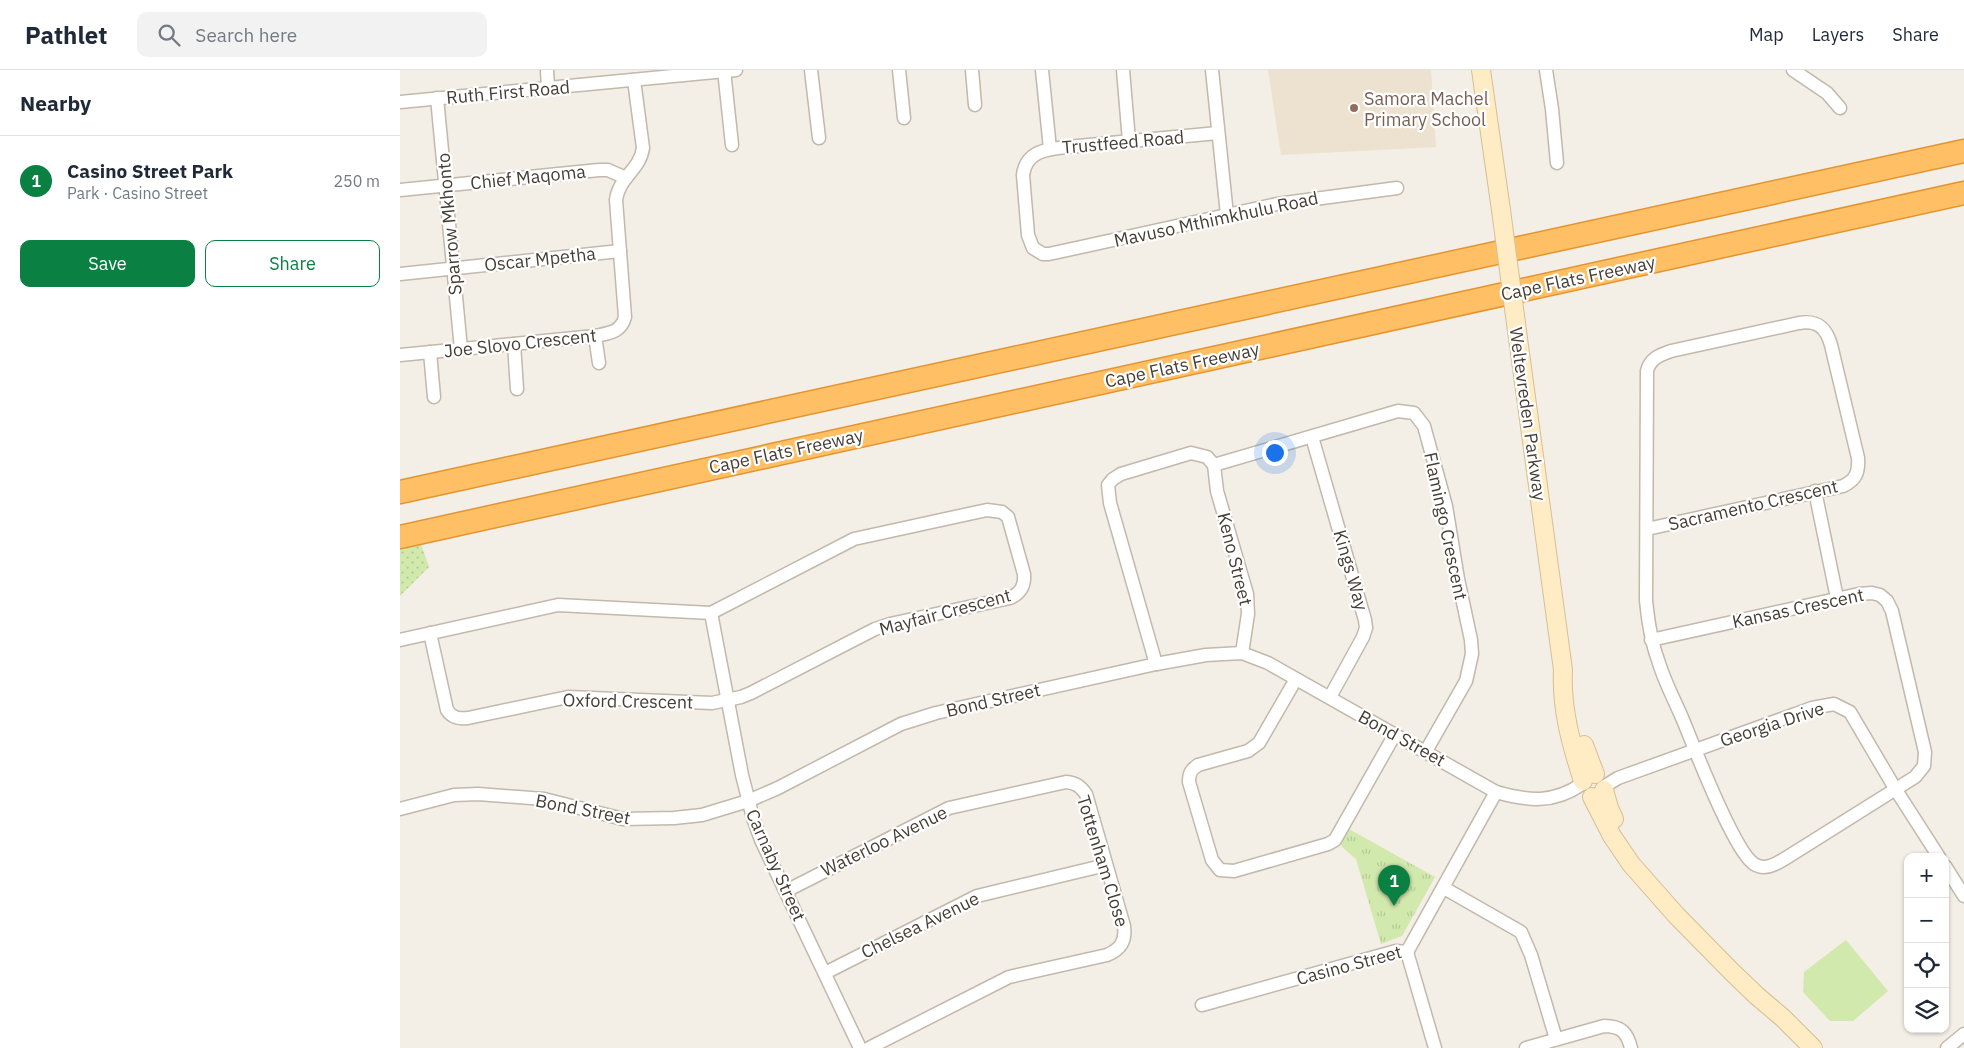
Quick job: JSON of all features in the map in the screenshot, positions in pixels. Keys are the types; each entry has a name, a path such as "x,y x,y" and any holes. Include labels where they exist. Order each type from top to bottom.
{"highway":[{"path":"400,492 1964,151"},
{"name":"Cape Flats Freeway","path":"400,537 1964,193"}],"street":[{"path":"547,70 548,88"},
{"path":"728,70 732,145"},
{"name":"Ruth First Road","path":"400,102 548,88 637,76 728,70"},
{"path":"811,70 818,138"},
{"path":"899,70 904,118"},
{"path":"972,70 975,105"},
{"path":"1042,70 1050,149"},
{"path":"1124,70 1129,141"},
{"path":"1212,70 1227,215"},
{"name":"Weltevreden Parkway","path":"1481,70 1563,670 1562,687 1567,724 1620,848 1676,914 1757,996 1783,1018 1812,1048"},
{"path":"1546,70 1558,163"},
{"path":"1793,70 1827,93 1840,108"},
{"name":"Joe Slovo Crescent","path":"400,355 596,336 620,329 623,324 625,308 616,200 617,190 642,157 643,148 637,76"},
{"name":"Sparrow Mkhonto","path":"437,98 461,349"},
{"name":"Trustfeed Road","path":"1037,252 1033,248 1028,234 1023,175 1024,167 1030,157 1050,149 1218,133"},
{"name":"Chief Maqoma","path":"400,190 599,170 608,170 626,178"},
{"name":"Mavuso Mthimkhulu Road","path":"1037,252 1050,254 1299,200 1397,188"},
{"name":"Oscar Mpetha","path":"400,274 620,251"},
{"name":"Sacramento Crescent","path":"1814,322 1820,325 1831,344 1858,464 1856,477 1850,483 1815,492 1647,529 1648,371 1653,359 1671,352 1798,323 1814,322"},
{"path":"596,336 599,363"},
{"path":"514,344 517,389"},
{"path":"430,352 434,398"},
{"name":"Flamingo Crescent","path":"1214,465 1398,411 1414,413 1424,426 1446,506 1472,654 1466,681 1426,751"},
{"name":"Kings Way","path":"1312,437 1366,628 1330,698"},
{"path":"1156,664 1110,503 1108,485 1121,474 1191,454 1207,458 1214,465"},
{"name":"Keno Street","path":"1214,465 1218,492 1247,594 1248,614 1242,653"},
{"path":"1815,492 1838,598"},
{"name":"Mayfair Crescent","path":"711,613 854,539 987,510 1002,512 1008,517 1024,574 1025,582 1022,589 1018,594 1010,598 890,624 875,629 751,693 727,700"},
{"path":"1647,529 1646,600 1648,622 1665,680 1696,750"},
{"name":"Kansas Crescent","path":"1652,640 1838,598 1872,593 1880,595 1887,601 1892,611 1925,758 1921,772 1896,790 1786,858 1769,867 1761,867 1754,864 1748,858 1733,833 1696,750"},
{"path":"400,640 558,605 711,613"},
{"name":"Carnaby Street","path":"711,613 748,801 761,840 860,1048"},
{"name":"Oxford Crescent","path":"430,633 447,710 454,717 458,718 468,718 568,697 698,703 727,700"},
{"name":"Bond Street","path":"400,809 454,795 486,794 544,799 623,819 639,820 696,816 712,813 748,801 917,718 1156,664 1206,655 1242,653 1268,663 1496,792 1531,800 1546,798 1594,785"},
{"path":"1296,679 1259,743 1248,750 1198,765 1191,770 1189,775 1189,782 1212,860 1220,870 1234,871 1328,844 1335,840 1394,734"},
{"name":"Georgia Drive","path":"1594,785 1812,708 1834,704 1850,712 1896,790 1936,853"},
{"name":"Waterloo Avenue","path":"786,891 949,808 1055,783 1074,783"},
{"name":"Tottenham Close","path":"869,1048 1004,979 1107,955 1117,950 1123,944 1126,936 1124,926 1086,794 1081,787 1074,783"},
{"name":"Casino Street","path":"1202,1005 1396,951 1408,952 1496,792"},
{"name":"Chelsea Avenue","path":"825,973 977,896 1106,865"},
{"path":"1949,872 1964,896"},
{"path":"1444,888 1522,932 1531,955 1556,1039"},
{"path":"1408,952 1435,1048"},
{"name":"Weltevreden Parkway","path":"1757,996 1801,1048"},
{"path":"1526,1048 1604,1026 1615,1026 1623,1030 1631,1048"},
{"path":"1947,1048 1964,1034"}],"shaded area":[{"name":"Samora Machel Primary School","path":"1268,70 1431,70 1436,147 1281,155"}],"green space":[{"path":"421,544 429,567 400,596 400,549"},
{"path":"1349,829 1435,877 1402,936 1381,944 1356,859 1340,843"},
{"path":"1846,940 1888,991 1853,1021 1830,1021 1803,992 1804,972"}],"place":[{"name":"Samora Machel Primary School","path":"1354,108"},
{"name":"Casino Street Park","path":"1394,906"}]}
